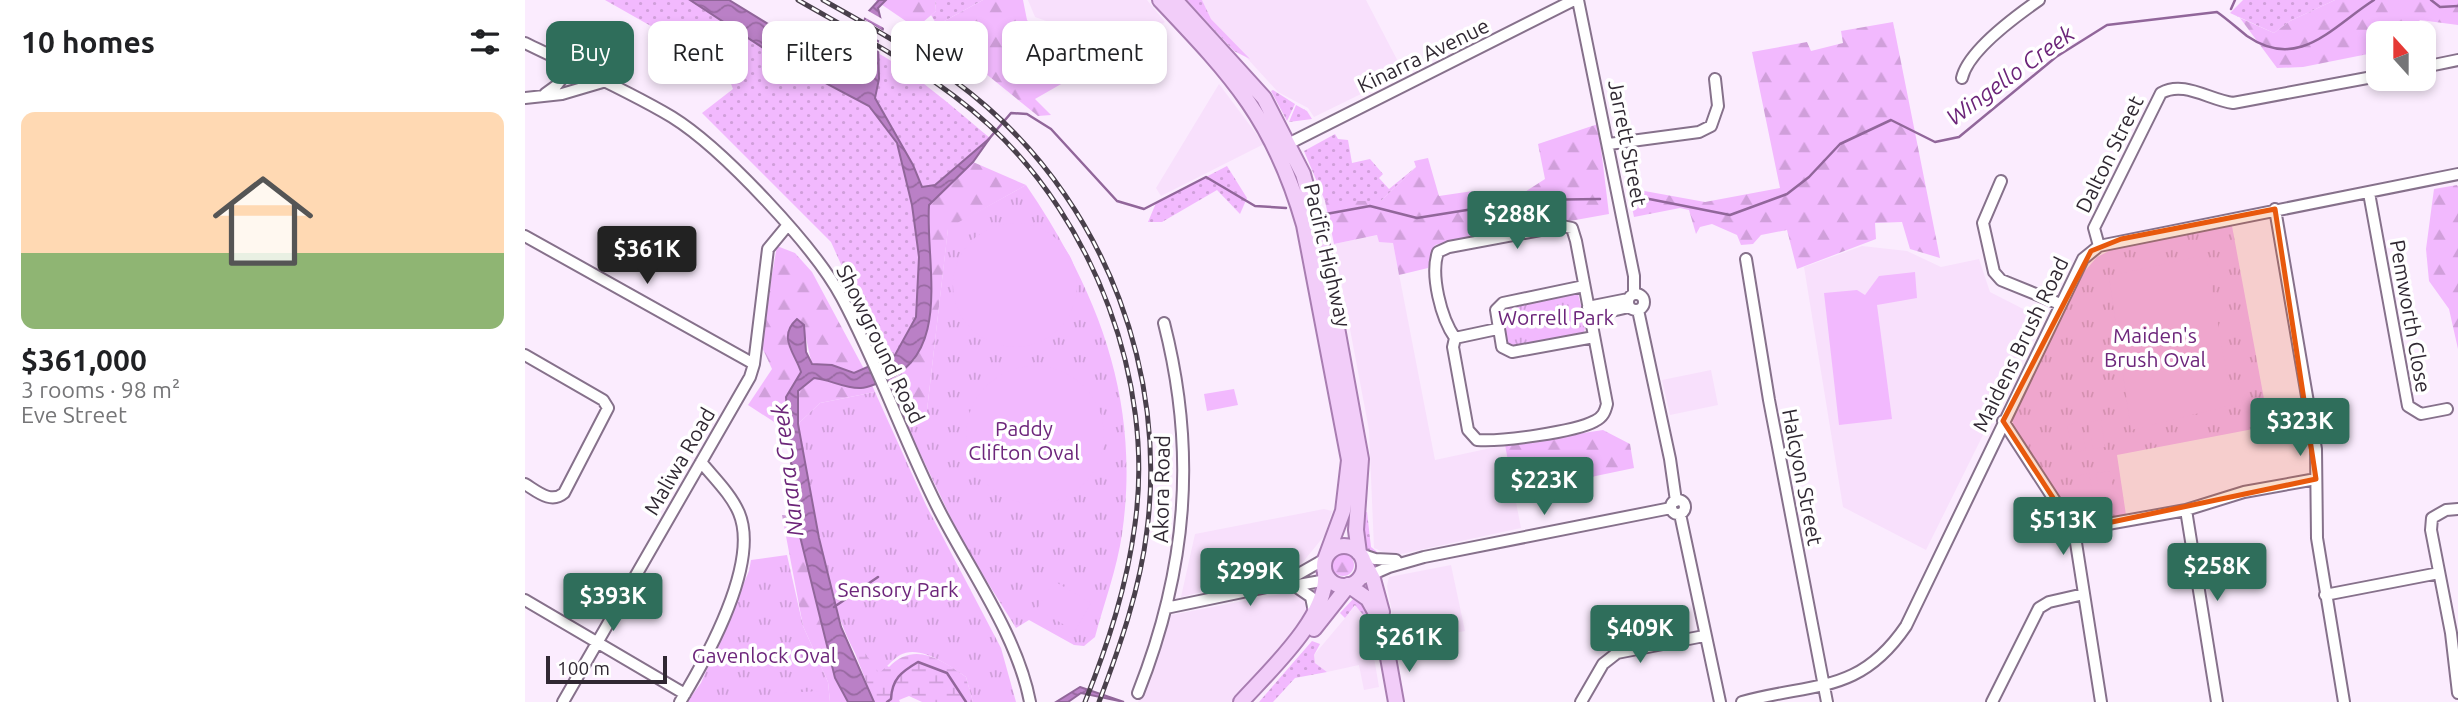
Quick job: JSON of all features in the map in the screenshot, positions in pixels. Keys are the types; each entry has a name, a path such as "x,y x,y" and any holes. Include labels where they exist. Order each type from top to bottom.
{"main road":[{"name":"Pacific Highway","path":"1160,0 1231,76 1257,112 1284,163 1304,225 1349,460 1349,481 1336,576"},
{"name":"Pacific Highway","path":"1175,0 1253,83 1290,143 1303,174 1321,240 1361,459 1356,530 1361,555"},
{"path":"1290,143 1286,151 1301,192 1304,225"},
{"path":"1241,702 1314,615 1336,576 1341,546 1361,555 1371,574 1382,607 1382,624 1396,702"},
{"path":"1251,702 1336,576 1364,570 1361,555"},
{"path":"1336,576 1369,599 1382,624"}],"street":[{"name":"Kinarra Avenue","path":"1290,143 1576,0"},
{"name":"Jarrett Street","path":"1576,0 1609,144 1634,276 1633,303 1670,459 1675,508 1720,702"},
{"path":"1962,78 1966,66 1993,36 2039,0"},
{"name":"Showground Road","path":"525,43 546,53"},
{"path":"2436,65 2458,60"},
{"name":"Dalton Street","path":"2099,246 2094,228 2161,93 2185,88 2219,102 2233,103 2366,78"},
{"path":"1609,144 1699,132 1711,126 1718,106 1715,79"},
{"path":"545,94 558,84"},
{"path":"525,98 562,94 595,84"},
{"name":"Showground Road","path":"610,84 674,119 718,154 787,226 830,277 933,498 1015,654 1030,702"},
{"name":"Maidens Brush Road","path":"1742,702 1823,685 1871,667 1889,651 1906,626 2083,258 2099,246 2458,174"},
{"path":"2001,181 1983,218 1994,272 2001,280 2060,304"},
{"name":"Pemworth Close","path":"2369,192 2408,406 2421,414 2447,409"},
{"path":"2275,209 2311,417 2317,538 2344,702"},
{"name":"Maliwa Road","path":"563,702 754,364 768,249 787,226"},
{"path":"1562,226 1572,228 1584,286 1607,404 1604,416 1594,422 1544,433 1477,440 1468,430 1453,347 1455,338 1446,326 1434,264 1438,252 1449,247 1562,226"},
{"path":"525,236 754,364"},
{"name":"Halcyon Street","path":"1746,259 1769,400 1827,702"},
{"path":"1584,286 1503,303 1496,310 1497,329 1502,347 1512,352 1594,337"},
{"path":"1589,312 1633,303"},
{"name":"Akora Road","path":"1138,693 1166,608 1178,558 1184,498 1177,372 1164,323"},
{"path":"1455,338 1497,329"},
{"path":"525,355 603,400 608,408 565,494 557,499 550,499 525,484"},
{"path":"2003,421 2074,530 2101,702"},
{"path":"525,600 597,642 683,698 707,655 744,562 745,539 740,514 701,462"},
{"path":"2074,530 2186,510 2243,492 2316,479"},
{"path":"1361,555 1384,560 1423,557 1675,508"},
{"path":"2458,509 2432,518 2431,530 2454,633 2458,693"},
{"path":"2186,510 2217,702"},
{"path":"1264,589 1296,578 1371,574 1423,557"},
{"path":"2325,595 2439,573"},
{"path":"1166,608 1264,589 1295,586 1336,576"},
{"path":"1295,586 1311,597 1314,615"},
{"path":"1991,702 2039,607 2084,594"},
{"path":"1581,702 1603,664 1617,653 1704,636"}],"highlighted area":[{"path":"2275,209 2316,479 2074,530 2003,421 2091,251 2121,239"}],"shaded area":[{"path":"1028,0 1147,0 1164,21 1046,21 1035,17"},
{"path":"1202,0 1366,0 1404,73 1314,117 1308,108 1278,92 1211,19"},
{"path":"1219,84 1264,144 1161,196 1156,188"},
{"path":"1378,235 1393,243 1435,460 1505,445 1521,528 1392,556 1374,548 1369,430 1334,244"},
{"path":"1862,246 1907,251 1941,267 1979,259 1990,292 2041,318 1926,550 1843,507 1804,267"},
{"path":"1711,370 1718,405 1670,415 1662,380"},
{"path":"1324,509 1332,511 1325,535 1298,568 1181,597 1195,534"},
{"path":"1451,565 1465,631 1398,644 1387,586 1389,577"},
{"path":"1296,591 1306,600 1309,609 1306,617 1231,702 1138,702 1171,615"},
{"path":"1356,605 1368,621 1379,687 1364,690 1359,665 1327,672 1315,663 1314,655"}],"green space":[{"path":"605,0 690,0 722,21 648,21 648,24"},
{"path":"875,0 935,0 936,11 924,21 906,21"},
{"path":"935,0 983,0 944,21 935,21 931,15 936,11"},
{"path":"983,0 1023,0 1028,21 1002,21 1002,84 1061,84 1035,99 1051,115 1038,116 988,76 988,21 944,21"},
{"path":"1187,0 1202,0 1211,19 1250,59 1234,51"},
{"path":"2243,0 2335,0 2290,21 2274,33 2230,13"},
{"path":"2335,0 2458,0 2458,25 2420,20 2366,21 2366,54 2303,67 2277,68 2240,18 2274,33 2290,21"},
{"path":"1893,22 1940,258 1910,249 1902,222 1875,223 1876,239 1797,269 1787,230 1761,235 1753,244 1741,245 1737,235 1712,224 1700,227 1696,234 1689,210 1680,208 1634,217 1628,188 1705,202 1780,188 1752,52 1807,42 1811,51 1843,43 1841,31"},
{"path":"748,38 762,48 762,84 827,84 869,106 892,135 902,156 919,257 916,317 895,355 884,360 831,242 702,113 733,89 731,84 748,84"},
{"path":"877,52 891,61 891,84 924,84 990,138 935,185 922,187 913,165 875,98"},
{"path":"1271,91 1295,104 1287,121"},
{"path":"1296,105 1307,111 1312,119 1289,122"},
{"path":"1598,124 1609,214 1435,245 1428,268 1399,275 1393,243 1379,242 1377,235 1334,244 1325,201 1381,201 1416,167 1414,161 1428,158 1439,196 1473,191 1484,199 1520,195 1545,179 1538,144"},
{"path":"1335,134 1338,139 1348,140 1352,163 1370,159 1383,174 1379,178 1389,189 1416,167 1381,201 1325,201 1304,151"},
{"path":"973,162 1026,185 948,229 926,419 914,420 903,396 895,401 885,380 898,376 915,359 929,205"},
{"path":"1227,166 1247,198 1240,214 1217,190 1162,222 1148,222 1156,203"},
{"name":"Paddy Clifton Oval","path":"1026,185 1052,225 1093,308 1109,350 1125,439 1126,485 1120,547 1095,637 1084,646 1074,645 1029,620 1016,628 963,543 895,401 903,396 914,420 926,419 948,228"},
{"path":"2457,185 2458,349 2449,309 2429,281 2426,249 2434,189"},
{"path":"1015,223 1039,228 1059,241 1072,261 1077,285 1072,309 1059,329 1039,342 1015,347 991,342 971,329 958,309 953,285 958,261 971,241 991,228"},
{"name":"Maiden's Brush Oval","path":"2232,226 2269,426 2117,455 2126,515 2083,523 2072,514 2014,431 2011,414 2084,272 2097,257 2115,248"},
{"path":"777,246 795,253 812,272 864,369 854,373 832,365 812,365 806,338 789,347 801,373 786,396 788,431 748,405 772,369 760,343"},
{"path":"2206,255 2232,405 2131,430 2109,276"},
{"path":"1915,272 1917,298 1877,305 1892,419 1839,425 1824,293 1857,290 1865,295 1879,276"},
{"name":"Worrell Park","path":"1570,292 1578,294 1586,325 1584,332 1507,346 1500,309"},
{"path":"1035,366 1061,371 1084,386 1099,409 1104,435 1099,461 1084,484 1061,499 1035,504 1009,499 986,484 971,461 966,435 971,409 986,386 1009,371"},
{"path":"814,378 861,388 872,385 875,392 820,403 798,424 798,390"},
{"path":"1234,389 1238,405 1207,411 1204,394"},
{"name":"Sensory Park","path":"875,392 926,505 1001,648 1016,702 973,702 966,677 935,658 917,652 900,655 879,673 865,653 855,653 843,627 826,571 798,424 820,403"},
{"path":"2101,420 2105,447 2093,449 2088,422"},
{"path":"2080,422 2086,450 2073,453 2067,425"},
{"path":"1603,430 1630,444 1634,468 1514,493 1505,445"},
{"path":"2110,471 2115,499 2101,501 2096,473"},
{"path":"2089,473 2094,503 2082,505 2076,476"},
{"path":"1367,512 1371,547 1381,555 1369,551 1362,543 1363,513"},
{"path":"782,515 795,516 835,678 848,702 830,702 828,682 803,626"},
{"path":"1343,554 1351,557 1354,565 1351,573 1343,576 1335,573 1332,565 1335,557"},
{"name":"Gavenlock Oval","path":"787,555 803,626 828,682 830,702 687,702 701,683 749,571 751,560"},
{"path":"1054,581 1091,603 1075,631 1037,609"},
{"path":"1353,599 1360,602 1372,620 1368,621 1355,605 1345,618 1340,613"},
{"path":"1312,641 1320,644 1314,655 1315,663 1327,672 1295,678 1273,702 1259,702"},
{"path":"855,653 865,653 889,667 908,655 918,654 937,659 966,677 973,702 922,702 909,696 899,700 900,702 874,702"},
{"path":"819,691 820,702 785,702 784,693"}],"water":[{"path":"690,0 729,0 763,21 762,47 748,38 748,21 722,21"},
{"path":"879,0 886,0 878,8 883,29 878,41 879,79 875,98 913,165 922,187 935,185 990,138 973,162 929,205 931,306 927,330 919,352 904,370 868,387 849,387 814,378 798,391 798,424 819,538 841,627 874,702 848,702 835,678 795,516 786,397 801,372 789,345 788,332 797,319 804,325 806,352 812,364 832,365 854,373 895,355 916,317 919,257 912,205 897,143 869,106 827,84 877,84 877,21 864,21 867,13"},
{"path":"1080,687 1124,702 1081,693 1068,702 1056,702"}],"pier":[{"path":"865,9 884,20 884,28 877,24 877,21 862,16"},
{"path":"877,27 885,32 880,41 877,39"}],"waterway":[{"path":"2231,9 2235,0"},
{"name":"Wingello Creek","path":"1629,195 1730,215 1787,194 1809,177 1840,144 1891,120 1935,142 1959,137 2056,57 2107,25 2217,12 2247,36 2266,46 2283,49 2315,41 2374,0"},
{"name":"Wingello Creek","path":"2431,0 2440,7 2458,6"},
{"name":"Wingello Creek","path":"988,140 1011,113 1027,114 1051,129 1117,201 1144,209 1206,177 1255,206 1286,208"},
{"name":"Wingello Creek","path":"1326,214 1370,206 1417,218 1529,200 1600,199"},
{"path":"834,607 878,577"},
{"path":"887,702 891,699 893,686 899,677 918,662 947,673 966,702"}],"railway":[{"path":"798,0 921,73 989,125 1026,164 1059,208 1087,256 1109,307 1125,360 1135,415 1139,470 1135,524 1122,592 1085,702"},
{"path":"823,0 949,77 987,107 1029,149 1065,195 1095,245 1119,299 1137,355 1147,412 1151,471 1144,552 1122,639 1099,702"}],"water label":[{"name":"Narara Creek","path":"787,470"}]}
